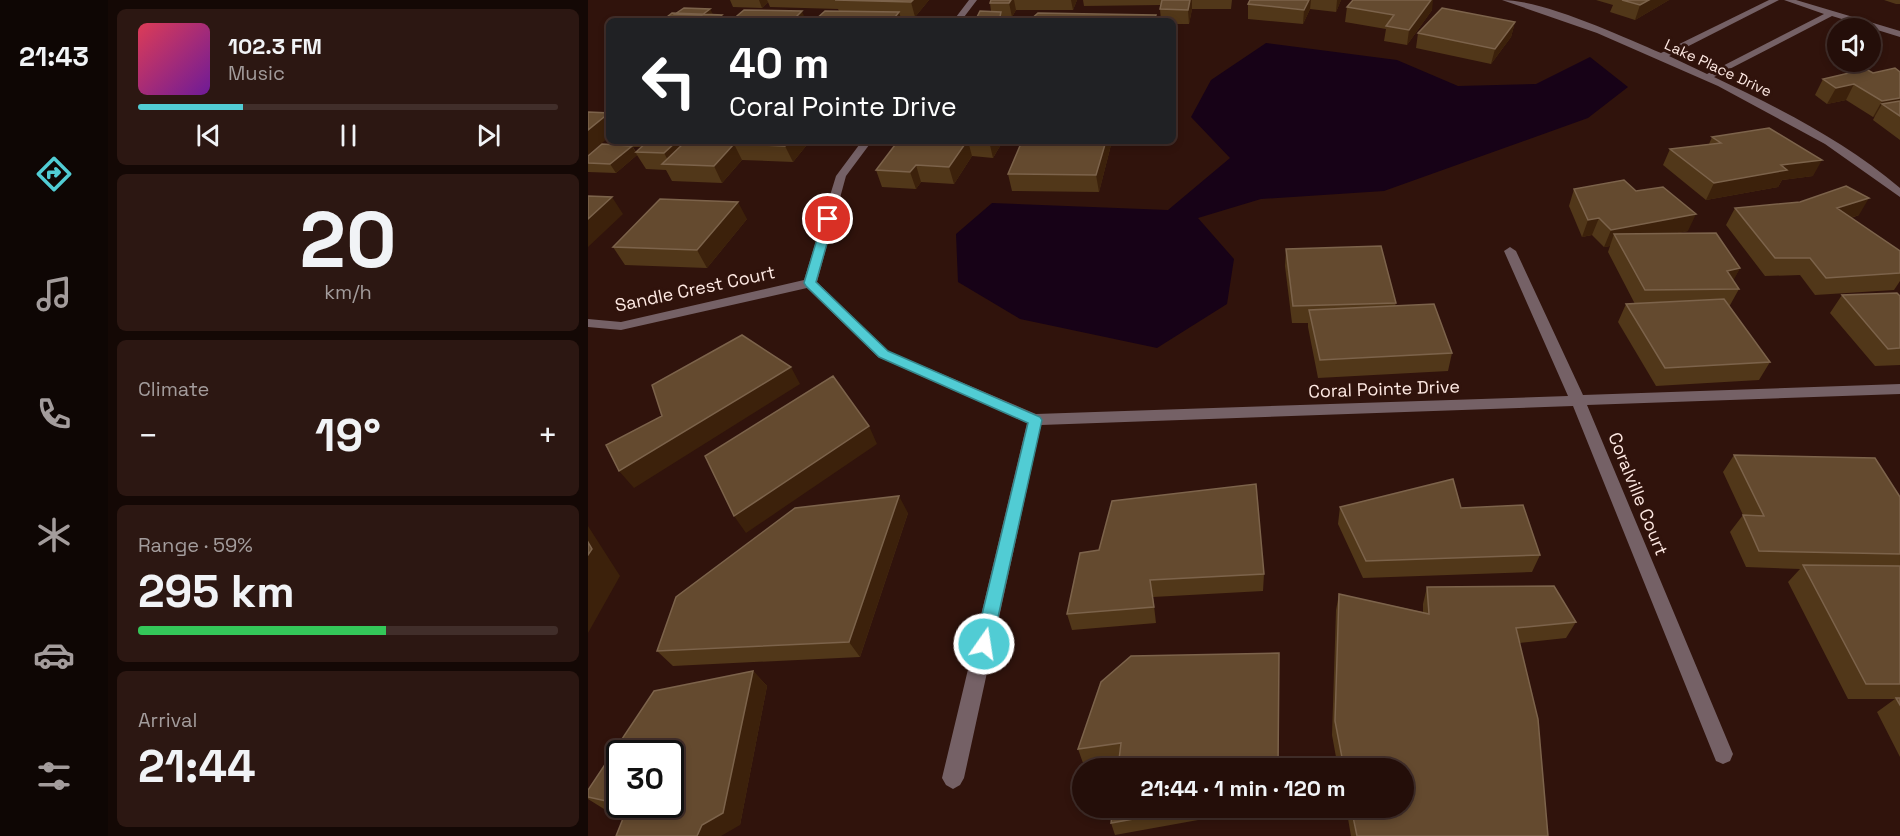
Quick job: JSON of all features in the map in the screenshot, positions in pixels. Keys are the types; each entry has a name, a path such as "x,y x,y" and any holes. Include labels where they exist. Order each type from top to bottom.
{"street":[{"path":"959,18 973,0"},
{"name":"Lake Place Drive","path":"1506,0 1563,16 1707,77 1831,142 1900,194"},
{"path":"1660,57 1775,0"},
{"path":"1788,0 1900,34"},
{"path":"1707,77 1830,14"},
{"path":"810,283 841,176 865,144"},
{"name":"Coralville Court","path":"1510,251 1579,403 1723,754"},
{"name":"Sandle Crest Court","path":"588,323 621,326 810,283"},
{"name":"Coral Pointe Drive","path":"810,283 884,354 1035,420 1579,403 1900,389"},
{"path":"953,778 1035,420"}],"shaded area":[{"path":"1266,43 1397,60 1458,86 1536,84 1590,57 1628,87 1588,118 1384,191 1261,199 1198,218 1234,259 1227,304 1157,348 1020,319 958,282 956,234 992,203 1168,210 1230,158 1191,117 1211,80"}],"building":[{"path":"835,0 913,0 911,2"},
{"path":"991,0 1011,0 1009,3 990,3"},
{"path":"1162,0 1190,0 1188,10 1160,9"},
{"path":"1250,0 1309,0 1304,10 1248,4"},
{"path":"1353,0 1431,0 1409,30 1386,26 1394,15 1347,7"},
{"path":"1622,0 1649,0 1640,5"},
{"path":"684,8 710,9 702,15 675,14"},
{"path":"1442,8 1515,22 1495,49 1418,33"},
{"path":"744,10 802,11 795,18 735,18"},
{"path":"825,11 899,12 894,18 817,18"},
{"path":"980,11 1001,12 1000,18 976,18"},
{"path":"672,13 722,15 718,18 666,18"},
{"path":"1038,13 1156,15 1155,18 1032,18"},
{"path":"1895,68 1900,72 1900,98 1882,101 1854,84 1836,88 1823,79 1853,72 1881,71"},
{"path":"1900,101 1900,116 1882,104"},
{"path":"588,112 606,113 606,115 588,130"},
{"path":"1769,128 1822,160 1781,165 1787,170 1714,183 1670,149 1721,143 1712,137"},
{"path":"602,144 632,146 610,164 588,163 588,156"},
{"path":"645,144 674,144 664,153 636,152"},
{"path":"683,144 734,144 714,166 662,164"},
{"path":"734,144 787,144 785,146"},
{"path":"896,144 965,144 949,167 916,165 910,172 876,170"},
{"path":"1021,144 1105,144 1096,175 1008,174"},
{"path":"1624,180 1636,191 1663,187 1696,214 1611,230 1599,218 1588,220 1574,189"},
{"path":"1846,186 1869,198 1837,208 1900,251 1900,273 1826,278 1810,258 1775,258 1735,208 1800,202"},
{"path":"588,196 612,197 588,219"},
{"path":"660,199 738,202 697,250 613,247"},
{"path":"1716,233 1740,268 1727,271 1739,289 1645,290 1614,234"},
{"path":"1381,246 1396,303 1293,306 1286,249"},
{"path":"1897,293 1900,296 1900,348 1888,349 1842,295"},
{"path":"1724,299 1770,362 1665,368 1626,304"},
{"path":"1434,304 1452,353 1320,360 1309,310"},
{"path":"742,335 791,367 619,471 606,445 662,416 652,385"},
{"path":"833,376 869,426 734,516 705,456"},
{"path":"1734,455 1875,458 1900,497 1900,554 1759,551 1743,515 1764,516"},
{"path":"1453,479 1461,508 1523,505 1540,555 1366,561 1340,507"},
{"path":"1256,484 1264,574 1150,580 1154,607 1067,614 1080,553 1099,550 1112,501"},
{"path":"899,496 849,642 657,651 676,597 795,508"},
{"path":"588,542 592,549 588,555"},
{"path":"1803,565 1900,566 1900,684 1866,684"},
{"path":"1554,586 1576,622 1516,628 1538,719 1548,836 1357,836 1353,818 1414,818 1414,758 1342,758 1335,721 1339,594 1429,614 1427,587"},
{"path":"1279,653 1278,758 1119,758 1121,743 1078,749 1101,682 1131,656"},
{"path":"753,671 723,813 702,825 697,836 616,836 623,818 684,818 684,740 621,740 654,691"},
{"path":"606,763 606,801 588,797 588,790"},
{"path":"1112,818 1139,818 1111,823"}],"route":[{"path":"828,219 810,283 884,354 1035,420 984,644"}]}
